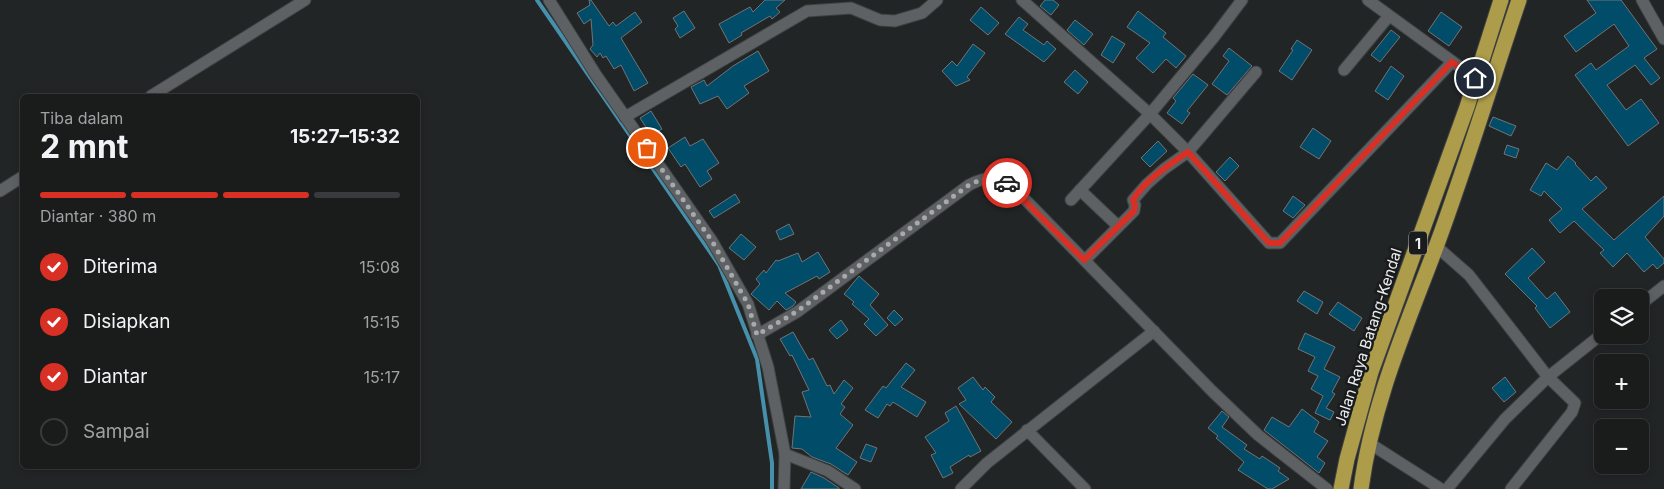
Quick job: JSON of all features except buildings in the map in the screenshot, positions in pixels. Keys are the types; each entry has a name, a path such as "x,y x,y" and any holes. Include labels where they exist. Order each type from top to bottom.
{"highway":[{"name":"Jalan Raya Batang-Kendal","path":"1341,489 1347,459 1371,372 1467,107 1501,0"},
{"name":"Jalan Raya Batang-Kendal","path":"1361,489 1369,443 1386,377 1436,246 1519,0"},
{"path":"1489,36 1505,43"}],"street":[{"path":"154,94 305,0"},
{"path":"549,0 596,76 712,241 748,304 768,367 786,454 784,489"},
{"path":"801,0 807,10"},
{"path":"625,117 807,10 851,8 880,20 895,21 922,13 937,0"},
{"path":"1022,0 1150,114 1188,152 1269,243 1280,243 1452,62"},
{"path":"1071,200 1150,114 1242,0"},
{"path":"1368,0 1475,78"},
{"path":"1642,0 1664,39"},
{"path":"1344,70 1389,16"},
{"path":"1084,260 1134,211 1135,205 1133,200 1138,193 1164,169 1188,152 1256,72"},
{"path":"757,335 796,312 969,185 980,180 996,177 1012,186 1258,435 1327,489"},
{"path":"0,191 20,178"},
{"path":"1080,190 1118,226"},
{"path":"1436,246 1470,275 1548,377 1572,399 1575,407 1511,489"},
{"path":"1649,297 1664,286"},
{"path":"961,489 987,463 1027,430 1154,331"},
{"path":"1447,489 1505,419 1548,377 1594,340"},
{"path":"1027,430 1085,489"},
{"path":"1369,443 1441,489"},
{"path":"786,454 828,471 855,489"}],"waterway":[{"path":"537,0 719,265 757,359 772,463 772,489"}],"way so far":[{"path":"647,148 712,241 748,304 757,335 796,312 969,185 980,180 996,177 1007,183"}],"route":[{"path":"1007,183 1084,260 1134,211 1135,205 1133,200 1138,193 1164,169 1188,152 1269,243 1280,243 1452,62 1475,78"}]}
